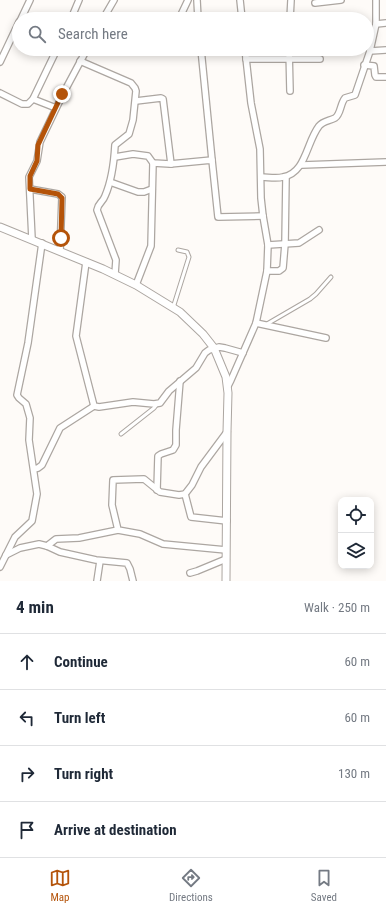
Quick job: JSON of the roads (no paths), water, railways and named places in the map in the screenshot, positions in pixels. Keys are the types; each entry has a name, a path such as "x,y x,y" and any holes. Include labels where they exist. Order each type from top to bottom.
{"street":[{"path":"24,12 30,0"},
{"path":"73,12 79,0"},
{"path":"107,12 114,0"},
{"path":"182,12 188,0"},
{"path":"196,0 197,12"},
{"path":"240,0 241,12"},
{"path":"290,12 291,0"},
{"path":"315,3 341,0"},
{"path":"374,33 376,24 376,0"},
{"path":"376,24 386,23"},
{"path":"0,62 12,37"},
{"path":"374,50 386,50"},
{"path":"0,93 28,104 33,99 54,56"},
{"path":"32,240 30,176 37,161 38,145 83,56"},
{"path":"202,56 218,218 263,216"},
{"path":"228,386 232,380 256,323 267,271 268,245 263,216 260,149 251,103 246,56"},
{"path":"261,177 286,177 295,172 302,165 308,145 320,125 338,114 344,98 354,95 368,56"},
{"path":"246,59 320,59"},
{"path":"289,59 290,91"},
{"path":"80,62 131,84 135,88 136,101 129,134 124,139 116,143 110,182 104,199 99,204 98,210 116,260 115,274"},
{"path":"364,65 374,66 376,78 386,77"},
{"path":"33,99 56,108"},
{"path":"136,101 163,99 171,164"},
{"path":"115,157 133,154 148,156 153,163 151,246 136,285"},
{"path":"153,163 171,164 212,160"},
{"path":"302,165 386,162"},
{"path":"267,271 279,272 283,268 285,244 286,177"},
{"path":"110,182 138,192 144,192 152,189"},
{"path":"30,189 58,194 62,198 60,251"},
{"path":"0,227 115,274 136,285 173,308 203,334 214,348 226,377 228,386 226,581"},
{"path":"268,245 302,242 319,230"},
{"path":"0,567 14,537 32,521 37,490 30,440 29,412 26,404 17,395 28,343 42,243"},
{"path":"86,262 76,336 94,406"},
{"path":"256,323 326,338"},
{"path":"34,469 38,468 42,464 60,428 94,406 99,407 133,402 157,404 162,402 169,391 196,368 209,350 214,348 225,348 243,353"},
{"path":"157,490 158,456 173,450 176,445 180,381"},
{"path":"118,530 112,505 113,480 144,479 160,492 179,495 185,494 192,485 201,467 227,432"},
{"path":"185,494 191,517 227,521"},
{"path":"47,546 56,539 79,538 118,530 140,534 163,544 226,550"},
{"path":"6,554 24,547 39,544 60,552 100,561 127,563 133,581"},
{"path":"190,573 226,559"},
{"path":"96,581 100,561"}],"lane":[{"path":"173,308 189,256 187,252 178,250"},
{"path":"266,325 316,294 331,277"},
{"path":"121,434 157,404"}]}
